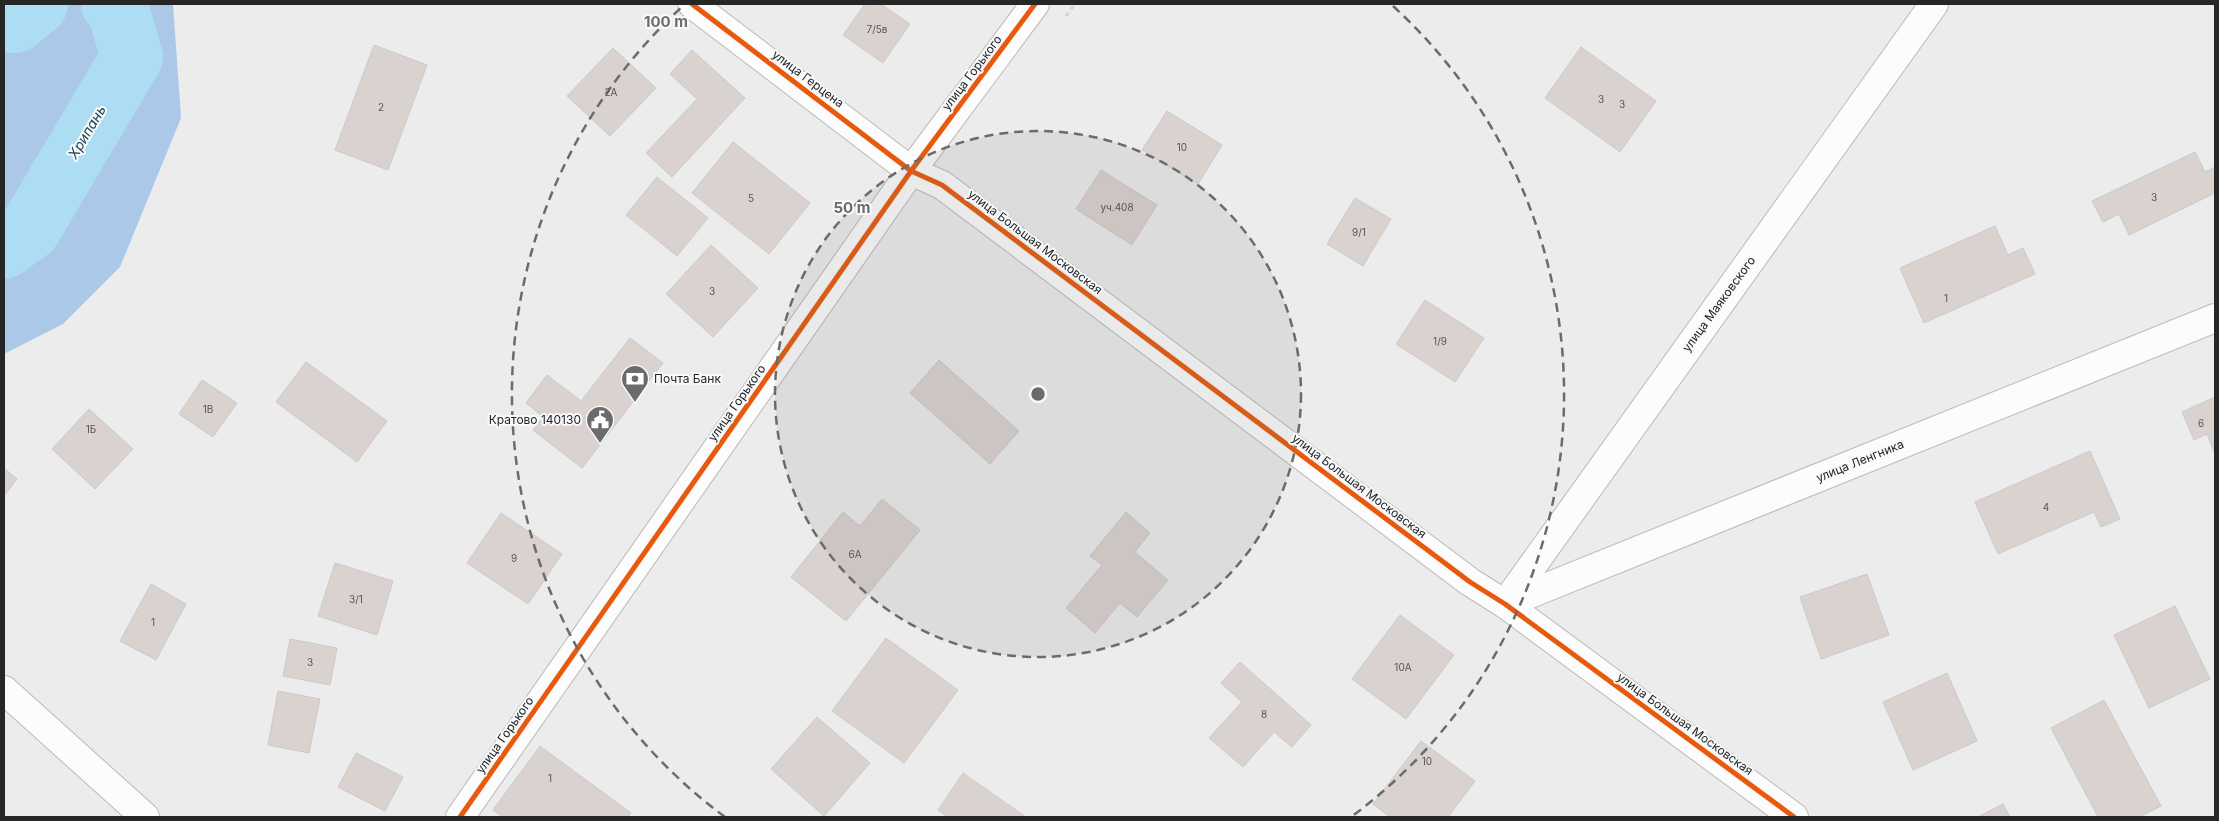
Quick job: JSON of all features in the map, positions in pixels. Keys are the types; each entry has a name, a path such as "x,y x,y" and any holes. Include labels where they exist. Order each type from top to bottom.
{"street":[{"name":"улица Герцена","path":"692,4 911,171"},
{"name":"улица Горького","path":"460,817 911,171 1035,4"},
{"name":"улица Маяковского","path":"1505,604 1934,4"},
{"name":"улица Большая Московская","path":"911,171 942,185 1470,582 1505,604 1794,817"},
{"name":"улица Ленгника","path":"1505,604 2215,318"},
{"path":"4,690 145,817"}],"shaded area":[{"path":"4,4 173,4 181,118 120,267 63,324 4,354"}],"building":[{"path":"865,4 881,4 910,24 883,63 843,35"},
{"path":"374,45 427,65 388,170 335,150"},
{"path":"1581,47 1656,101 1620,152 1545,98"},
{"path":"613,48 656,88 610,136 567,96"},
{"path":"692,50 745,98 672,177 646,153 697,99 670,74"},
{"path":"1167,111 1222,145 1198,184 1142,150"},
{"path":"733,142 810,203 769,254 692,193"},
{"path":"2195,152 2205,172 2215,167 2215,193 2129,235 2119,214 2103,222 2092,201"},
{"path":"1101,170 1157,205 1132,245 1076,209"},
{"path":"657,177 708,218 677,256 626,215"},
{"path":"1355,198 1391,219 1363,266 1327,244"},
{"path":"1995,226 2008,255 2023,248 2035,274 1924,323 1900,268"},
{"path":"711,245 758,288 713,337 666,294"},
{"path":"1425,300 1484,338 1455,382 1396,344"},
{"path":"630,338 663,363 582,468 533,430 543,417 526,403 547,375 581,401"},
{"path":"939,360 1019,431 990,464 910,393"},
{"path":"306,362 387,421 357,462 276,402"},
{"path":"202,380 237,403 213,437 179,414"},
{"path":"2215,397 2215,454 2207,434 2194,440 2182,412"},
{"path":"89,409 133,449 95,489 52,449"},
{"path":"2090,451 2120,519 2101,527 2094,512 1998,554 1975,502"},
{"path":"4,468 17,479 4,496"},
{"path":"882,499 920,530 846,621 791,577 843,512 860,526"},
{"path":"1126,512 1150,533 1135,552 1168,580 1137,617 1120,603 1095,633 1066,608 1102,565 1090,556"},
{"path":"501,513 562,554 528,604 467,563"},
{"path":"335,563 393,581 377,635 318,616"},
{"path":"1867,574 1889,635 1821,659 1800,597"},
{"path":"151,584 186,604 156,660 120,641"},
{"path":"2175,606 2210,679 2149,708 2114,635"},
{"path":"1400,615 1454,655 1406,719 1352,679"},
{"path":"886,638 958,690 904,763 832,711"},
{"path":"290,639 337,648 330,685 283,676"},
{"path":"1240,662 1311,725 1292,747 1274,732 1243,767 1209,738 1242,702 1221,683"},
{"path":"1947,673 1977,741 1913,770 1883,702"},
{"path":"278,691 320,699 309,753 268,745"},
{"path":"2104,700 2161,806 2139,817 2098,817 2051,728"},
{"path":"817,717 870,763 824,816 771,769"},
{"path":"1421,741 1475,781 1448,817 1390,817 1373,804"},
{"path":"540,746 631,813 628,817 503,817 493,810"},
{"path":"356,753 403,777 385,811 338,787"},
{"path":"963,773 1026,817 948,817 938,810"},
{"path":"2003,804 2010,817 1978,817"}],"waterway":[{"name":"Хрипань","path":"4,14 15,22 37,4"},
{"name":"Хрипань","path":"4,248 30,229 132,57 117,6 112,4"}],"cycle path":[{"path":"692,4 911,171 942,185 1470,582 1505,604 1794,817"},
{"path":"460,817 911,171 1035,4"}],"place":[{"name":"Почта Банк","path":"635,403"},
{"name":"Кратово 140130","path":"600,444"}]}
